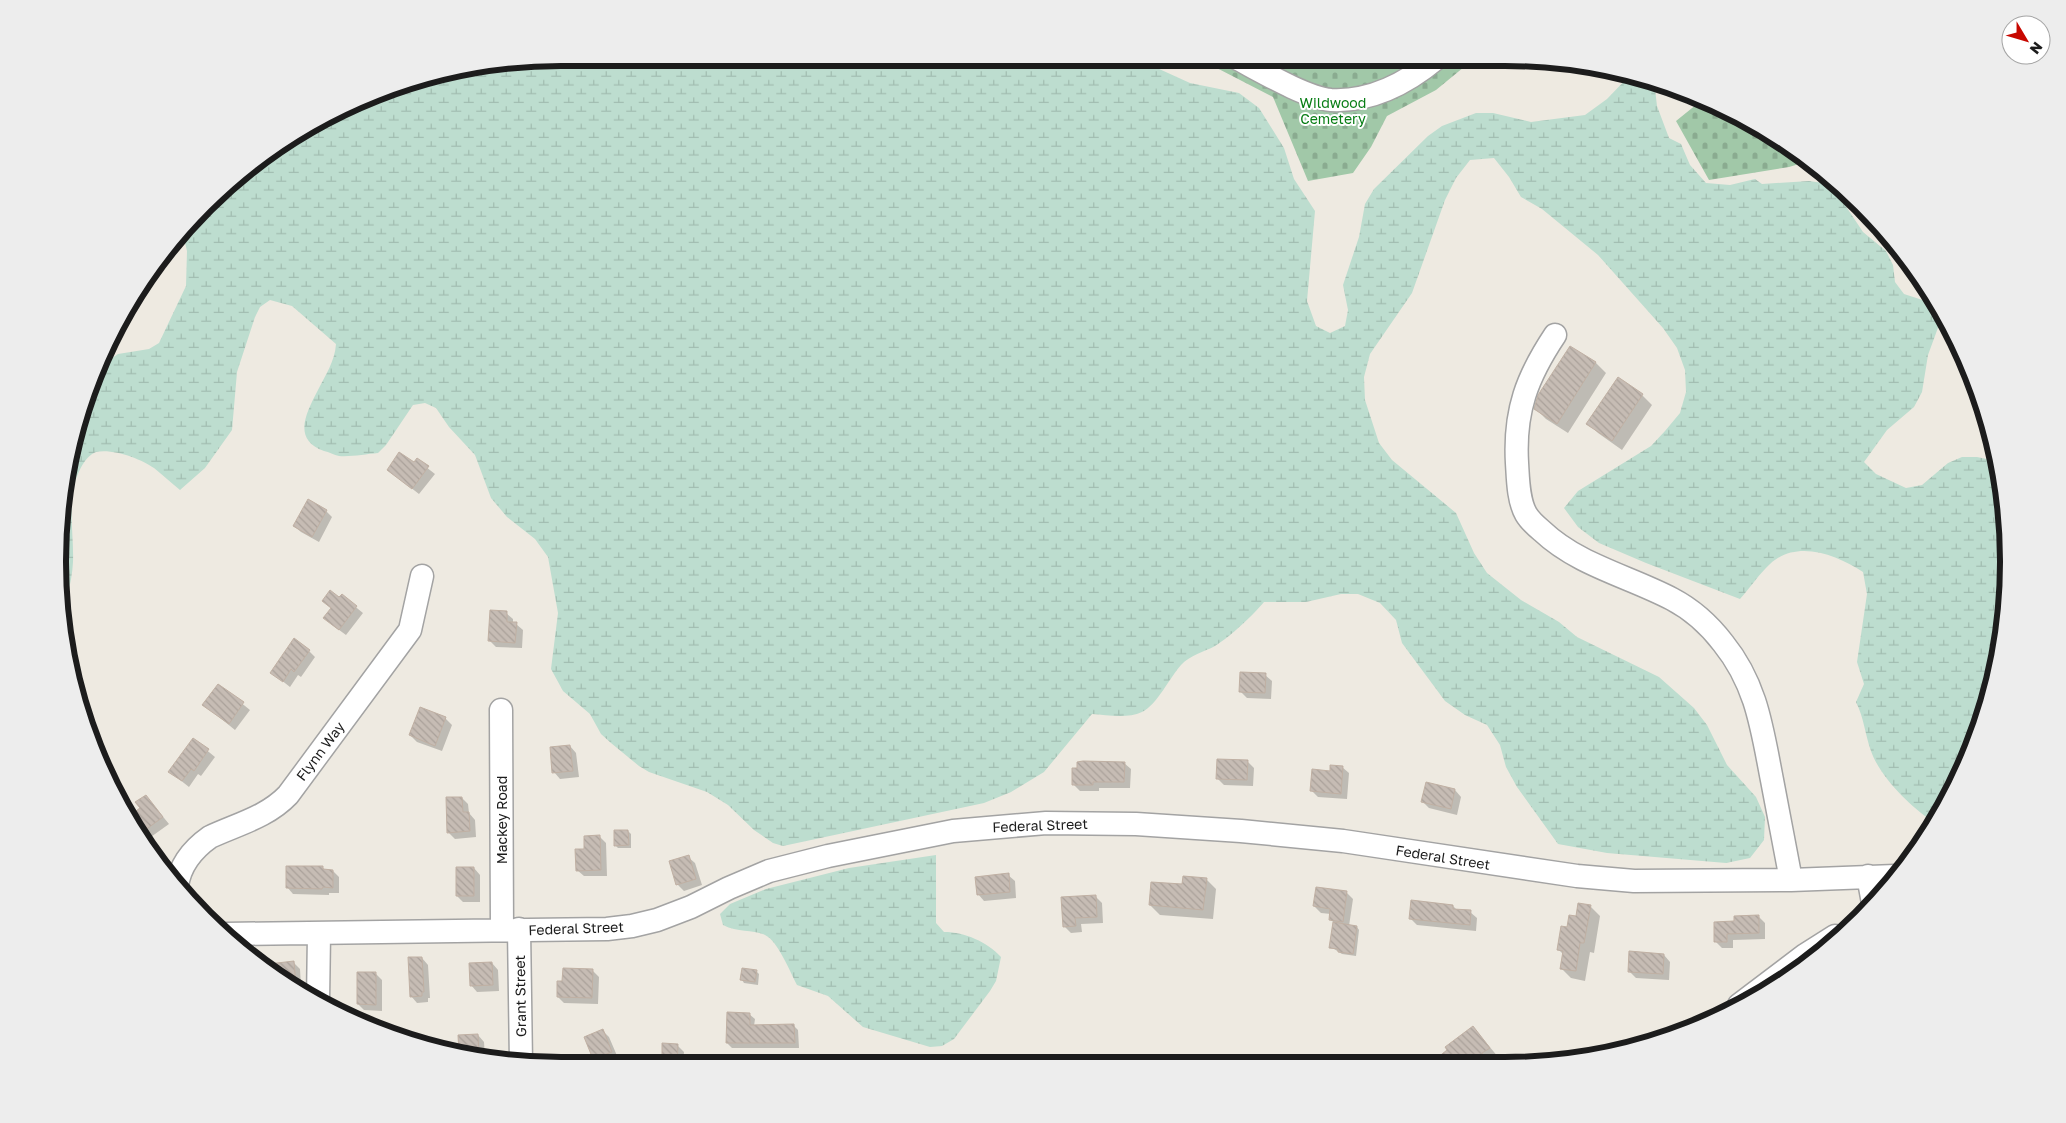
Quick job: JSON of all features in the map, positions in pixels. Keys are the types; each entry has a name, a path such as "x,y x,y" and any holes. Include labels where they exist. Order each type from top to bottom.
{"street":[{"path":"1252,66 1302,91 1330,100 1356,99 1386,91 1406,81 1426,66"},
{"path":"1556,335 1541,357 1521,403 1516,453 1518,480 1526,514 1547,536 1580,558 1673,599 1693,613 1723,643 1745,675 1753,692 1765,738 1791,880"},
{"name":"Flynn Way","path":"179,876 187,858 202,842 210,836 262,815 288,794 410,630 422,576"},
{"name":"Mackey Road","path":"501,710 510,929"},
{"name":"Federal Street","path":"235,934 607,929 632,926 674,914 769,871 820,858 953,831 1046,823 1136,824 1342,841 1577,876 1634,881 1791,880 1887,876"},
{"path":"1868,876 1871,894"},
{"name":"Grant Street","path":"510,929 520,1055"},
{"path":"318,992 319,934"}],"green space":[{"path":"562,66 1153,66 1190,83 1239,93 1259,108 1284,148 1294,179 1315,211 1307,301 1316,326 1330,333 1345,326 1348,310 1343,285 1359,237 1365,204 1374,189 1428,136 1442,126 1476,113 1493,113 1531,122 1585,115 1607,99 1624,81 1633,83 1655,90 1657,106 1669,138 1681,144 1690,165 1706,183 1730,185 1755,179 1762,184 1809,181 1823,183 1845,205 1863,232 1886,251 1893,265 1895,282 1904,294 1925,301 1933,314 1939,325 1928,355 1922,392 1914,407 1887,430 1864,462 1876,474 1906,488 1922,485 1948,463 1962,457 1989,459 1996,497 2000,562 1996,626 1983,690 1962,751 1949,781 1928,818 1914,807 1888,781 1881,771 1871,751 1856,702 1864,684 1857,662 1867,594 1863,572 1829,555 1817,552 1792,552 1781,556 1770,564 1740,599 1599,543 1578,527 1564,508 1578,491 1651,446 1665,431 1680,413 1686,392 1685,370 1677,348 1663,328 1598,255 1542,209 1521,197 1509,177 1494,158 1470,160 1456,178 1445,200 1412,293 1370,354 1364,377 1365,400 1379,443 1392,460 1456,513 1474,553 1487,573 1521,600 1559,622 1577,637 1659,677 1694,708 1707,725 1727,765 1756,797 1765,817 1764,840 1750,858 1726,863 1607,853 1558,844 1517,787 1506,767 1500,745 1487,725 1465,715 1445,701 1402,643 1396,620 1380,603 1358,594 1341,594 1306,602 1264,602 1241,626 1221,642 1185,662 1148,708 1142,712 1130,715 1092,714 1044,772 1011,792 984,803 783,846 773,843 754,830 728,805 707,792 649,772 639,766 601,734 590,714 563,691 551,669 558,613 548,557 535,539 507,517 491,498 475,455 449,427 436,408 425,403 413,405 386,445 378,453 339,456 314,446 308,440 304,425 306,417 332,362 336,344 292,306 270,300 260,307 237,372 232,430 205,468 180,490 149,465 135,458 103,451 96,452 88,457 76,478 73,492 73,562 67,598 66,562 70,497 83,433 93,402 109,360 118,354 149,349 159,343 186,286 187,251 185,241 211,211 235,189 286,150 342,117 372,104 433,83 465,76 497,70"},
{"name":"Wildwood Cemetery","path":"1213,66 1465,66 1436,90 1387,116 1371,147 1353,173 1308,181 1273,97"},
{"path":"1696,105 1724,117 1752,133 1799,164 1709,180 1676,121"},
{"path":"936,855 936,923 944,932 968,936 982,942 1001,957 996,981 990,991 954,1039 942,1046 930,1047 863,1027 828,996 797,985 779,950 770,938 760,933 734,929 723,925 720,914 730,904 766,889 849,868"}],"building":[{"path":"1570,346 1596,362 1557,424 1534,409 1538,395"},
{"path":"1618,377 1643,394 1612,441 1586,424"},
{"path":"399,452 414,462 417,458 429,466 412,489 387,470"},
{"path":"308,499 327,510 312,537 293,526"},
{"path":"330,590 339,597 342,594 357,606 339,630 323,618 331,608 322,601"},
{"path":"490,610 507,611 507,622 517,622 515,643 488,641"},
{"path":"294,638 310,650 294,672 291,669 283,682 270,673"},
{"path":"1240,672 1266,673 1265,693 1239,692"},
{"path":"218,684 244,702 229,724 202,705"},
{"path":"420,707 446,717 435,746 409,735"},
{"path":"193,738 209,749 194,771 191,769 182,781 168,772"},
{"path":"570,745 573,771 552,773 550,747"},
{"path":"1217,759 1248,760 1247,780 1216,779"},
{"path":"1077,762 1125,762 1124,782 1093,782 1093,785 1072,785 1072,768 1077,768"},
{"path":"1330,765 1343,766 1341,794 1310,791 1312,769 1330,771"},
{"path":"1426,782 1455,789 1451,809 1421,802"},
{"path":"146,795 163,817 146,830 135,812 140,808 135,802"},
{"path":"446,797 462,797 463,812 469,812 470,831 447,833"},
{"path":"614,830 628,830 629,845 614,846"},
{"path":"600,835 601,870 576,871 575,849 584,849 584,836"},
{"path":"689,855 696,879 676,885 669,861"},
{"path":"286,866 323,866 323,869 333,870 333,888 286,888"},
{"path":"456,867 474,867 474,896 456,896"},
{"path":"1009,873 1010,892 977,895 975,877"},
{"path":"1183,876 1207,878 1203,910 1149,905 1151,882 1182,884"},
{"path":"1316,887 1347,891 1343,922 1329,920 1330,909 1313,906"},
{"path":"1096,895 1097,917 1075,918 1076,926 1063,927 1061,897"},
{"path":"1411,900 1453,905 1453,909 1471,910 1470,925 1409,919"},
{"path":"1578,903 1591,905 1584,943 1580,943 1576,971 1560,969 1563,951 1557,950 1561,926 1567,927 1569,915 1576,916"},
{"path":"1759,915 1759,933 1727,934 1727,942 1714,942 1714,922 1734,921 1734,916"},
{"path":"1333,922 1357,926 1353,954 1338,952 1338,949 1329,948"},
{"path":"1629,951 1664,954 1663,974 1628,972"},
{"path":"408,957 422,957 424,992 422,992 422,996 410,997"},
{"path":"294,961 295,979 273,963"},
{"path":"492,962 493,985 470,986 469,963"},
{"path":"563,968 593,969 592,998 557,997 557,981 562,981"},
{"path":"742,968 757,970 755,982 740,980"},
{"path":"357,972 376,972 376,1005 357,1004"},
{"path":"727,1012 750,1013 750,1025 794,1024 795,1043 726,1043"},
{"path":"1473,1026 1490,1048 1482,1053 1486,1057 1438,1057 1447,1050 1445,1047"},
{"path":"603,1029 612,1052 598,1057 592,1057 584,1037"},
{"path":"478,1034 479,1050 459,1046 458,1035"},
{"path":"662,1043 678,1044 677,1057 662,1057"}]}
